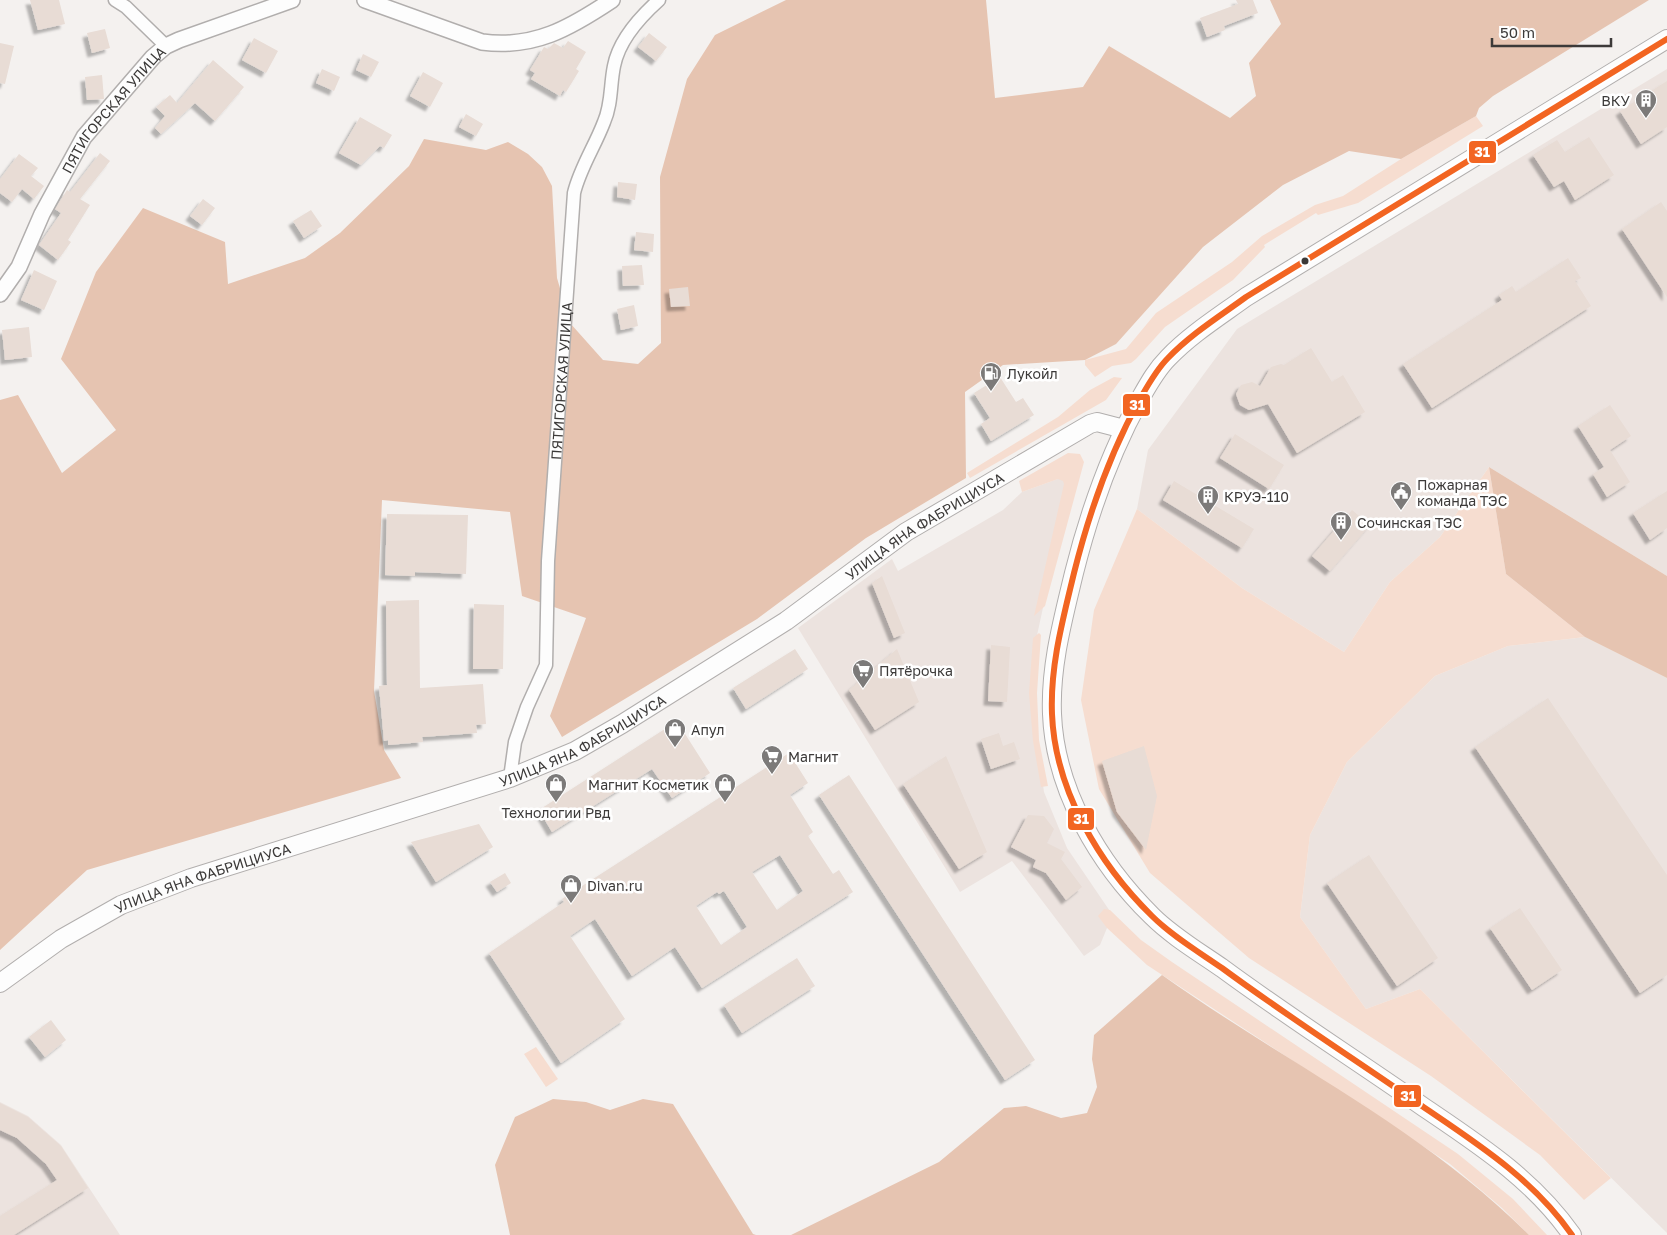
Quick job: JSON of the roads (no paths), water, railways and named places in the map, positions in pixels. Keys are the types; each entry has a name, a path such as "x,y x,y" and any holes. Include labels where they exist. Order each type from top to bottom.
{"main road":[{"path":"1572,1235 1542,1197 1493,1154 1246,985 1154,918 1122,883 1095,846 1066,783 1057,750 1052,715 1053,669 1076,566 1106,472 1124,429 1152,379 1166,360 1187,340 1239,302 1506,136 1667,39"},
{"name":"УЛИЦА ЯНА ФАБРИЦИУСА","path":"0,983 60,939 121,905 191,878 510,778 575,751 622,724 786,621 906,532 1090,424 1098,422 1124,429"}],"street":[{"path":"114,0 126,7 166,46"},
{"name":"ПЯТИГОРСКАЯ УЛИЦА","path":"0,294 19,267 42,214 84,137 141,69 166,46 292,0"},
{"path":"365,0 482,42 500,45 548,37 612,0"},
{"name":"ПЯТИГОРСКАЯ УЛИЦА","path":"510,778 515,742 527,707 546,665 548,561 574,192 577,179 609,107 614,64 618,52 635,25 659,0"}],"place":[{"name":"ВКУ","path":"1646,119"},
{"name":"Лукойл","path":"991,392"},
{"name":"Пожарная команда ТЭС","path":"1401,511"},
{"name":"КРУЭ-110","path":"1208,515"},
{"name":"Сочинская ТЭС","path":"1341,541"},
{"name":"Пятёрочка","path":"863,689"},
{"name":"Апул","path":"675,748"},
{"name":"Магнит","path":"772,775"},
{"name":"Технологии Рвд","path":"556,803"},
{"name":"Магнит Косметик","path":"725,803"},
{"name":"Divan.ru","path":"571,904"}]}
